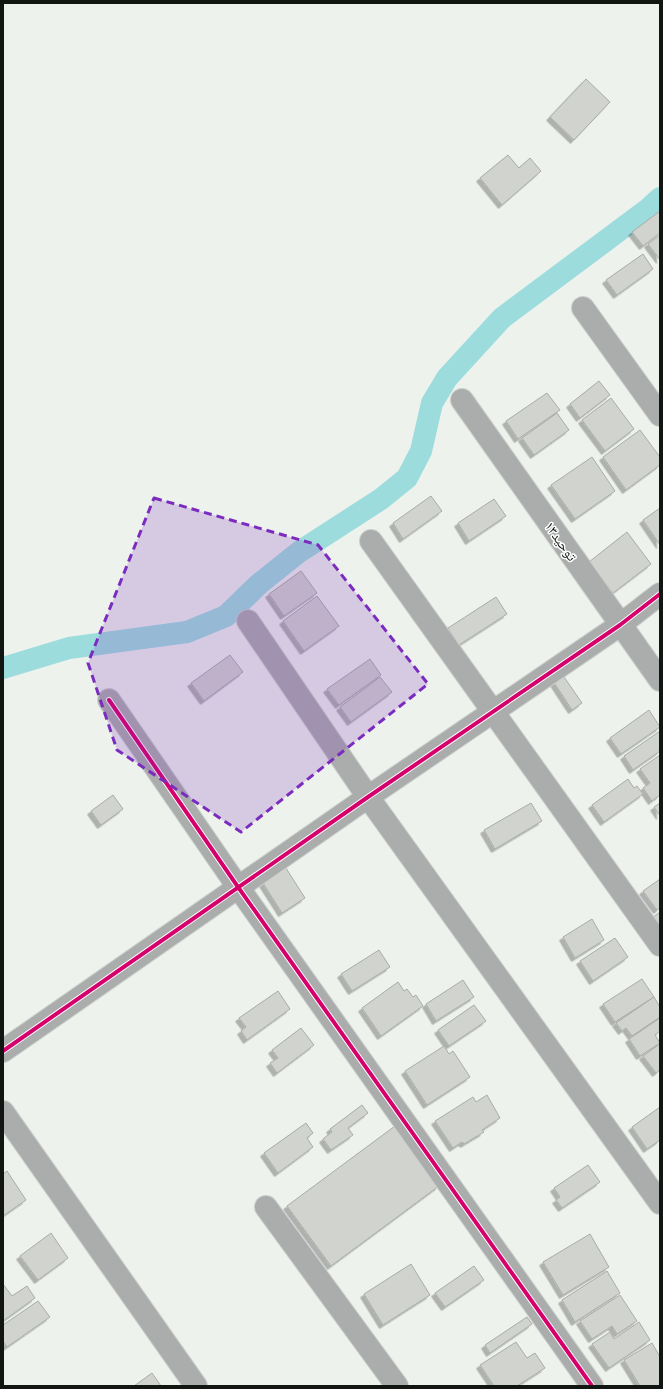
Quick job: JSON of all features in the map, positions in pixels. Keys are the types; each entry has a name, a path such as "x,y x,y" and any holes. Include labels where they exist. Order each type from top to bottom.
{"street":[{"path":"583,308 660,415"},
{"name":"توحید۱۳","path":"462,400 660,680"},
{"path":"371,541 660,945"},
{"path":"3,1051 492,711 620,625 660,594"},
{"path":"248,621 368,797 660,1203"},
{"path":"109,700 238,887 592,1386"},
{"path":"3,1112 196,1386"},
{"path":"266,1206 397,1386"}],"highlighted area":[{"path":"154,498 318,545 428,684 241,832 117,750 88,663"}],"building":[{"path":"586,79 610,102 574,140 550,117"},
{"path":"508,155 519,168 530,158 541,171 502,205 480,178"},
{"path":"660,211 660,233 643,246 632,232"},
{"path":"660,235 660,260 648,244"},
{"path":"643,254 653,269 617,295 606,280"},
{"path":"599,381 610,395 580,418 570,404"},
{"path":"547,393 560,410 518,439 506,421"},
{"path":"611,398 634,429 605,451 582,420"},
{"path":"557,413 569,430 534,455 522,438"},
{"path":"640,430 660,457 660,465 626,490 603,457"},
{"path":"592,457 615,491 575,519 551,485"},
{"path":"431,496 442,511 403,539 393,523"},
{"path":"494,499 506,516 469,541 458,523"},
{"path":"660,508 660,545 643,520"},
{"path":"627,532 651,564 613,593 589,562"},
{"path":"301,571 317,593 284,616 269,594"},
{"path":"317,596 339,626 304,651 283,621"},
{"path":"496,597 507,614 459,645 448,628"},
{"path":"230,655 243,672 204,701 191,683"},
{"path":"370,659 381,675 339,705 327,689"},
{"path":"562,674 582,703 572,710 553,681"},
{"path":"380,677 392,692 351,722 340,707"},
{"path":"649,710 660,727 621,754 610,738"},
{"path":"660,731 660,751 633,770 624,756"},
{"path":"660,755 660,795 652,801 643,788 650,783 640,769"},
{"path":"628,779 634,788 637,786 643,794 604,822 592,805"},
{"path":"113,795 123,809 101,825 91,811"},
{"path":"531,803 542,821 495,849 484,830"},
{"path":"660,803 660,816 654,807"},
{"path":"284,865 305,898 282,913 261,880"},
{"path":"660,879 660,908 657,910 643,891"},
{"path":"660,912 660,928 652,918"},
{"path":"592,919 604,940 575,958 563,937"},
{"path":"615,938 628,957 593,981 580,961"},
{"path":"379,950 390,967 352,991 341,974"},
{"path":"642,979 654,997 615,1022 603,1004"},
{"path":"463,980 474,997 436,1021 426,1004"},
{"path":"398,982 404,991 407,989 413,997 416,995 423,1006 381,1036 362,1008"},
{"path":"278,991 290,1009 247,1040 241,1031 246,1027 239,1018"},
{"path":"654,997 660,1007 660,1017 632,1036 626,1028 622,1031 616,1023"},
{"path":"474,1005 486,1021 449,1046 438,1030"},
{"path":"660,1018 660,1031 655,1035 660,1043 640,1056 629,1039"},
{"path":"301,1028 314,1045 277,1073 270,1063 278,1058 272,1050"},
{"path":"660,1044 660,1070 656,1073 643,1056"},
{"path":"444,1046 449,1054 453,1051 470,1077 427,1105 405,1071"},
{"path":"487,1095 500,1118 482,1130 484,1132 464,1144 462,1142 453,1148 435,1121 473,1097 476,1102"},
{"path":"362,1105 368,1113 348,1128 353,1135 331,1150 323,1139 332,1132 330,1129"},
{"path":"660,1107 660,1140 647,1149 632,1127"},
{"path":"306,1123 313,1133 307,1138 313,1147 278,1173 264,1153"},
{"path":"395,1126 439,1186 331,1266 287,1206"},
{"path":"588,1165 600,1182 562,1208 556,1200 560,1197 554,1188"},
{"path":"7,1171 26,1200 3,1216 3,1174"},
{"path":"51,1233 68,1258 38,1280 20,1256"},
{"path":"590,1234 609,1267 563,1295 543,1262"},
{"path":"411,1264 430,1295 383,1325 364,1294"},
{"path":"474,1266 484,1280 445,1307 435,1293"},
{"path":"607,1271 620,1293 575,1322 562,1300"},
{"path":"3,1284 12,1296 27,1286 35,1298 3,1321"},
{"path":"620,1295 637,1321 617,1334 612,1326 592,1339 580,1321"},
{"path":"38,1301 50,1317 7,1347 3,1341 3,1325"},
{"path":"527,1317 532,1324 490,1353 485,1345"},
{"path":"639,1322 650,1340 609,1368 592,1344 610,1332 614,1339"},
{"path":"516,1342 527,1358 535,1353 545,1368 517,1386 494,1386 480,1365"},
{"path":"652,1343 660,1357 660,1386 640,1386 624,1360"},
{"path":"152,1373 161,1386 134,1386"}],"waterway":[{"path":"3,668 69,648 187,632 226,616 259,584 299,552 381,499 407,478 421,451 432,403 447,378 502,318 648,209 660,198"}],"cycle path":[{"path":"3,1051 368,797 620,625 660,594"},
{"path":"109,700 238,887 592,1386"}]}
